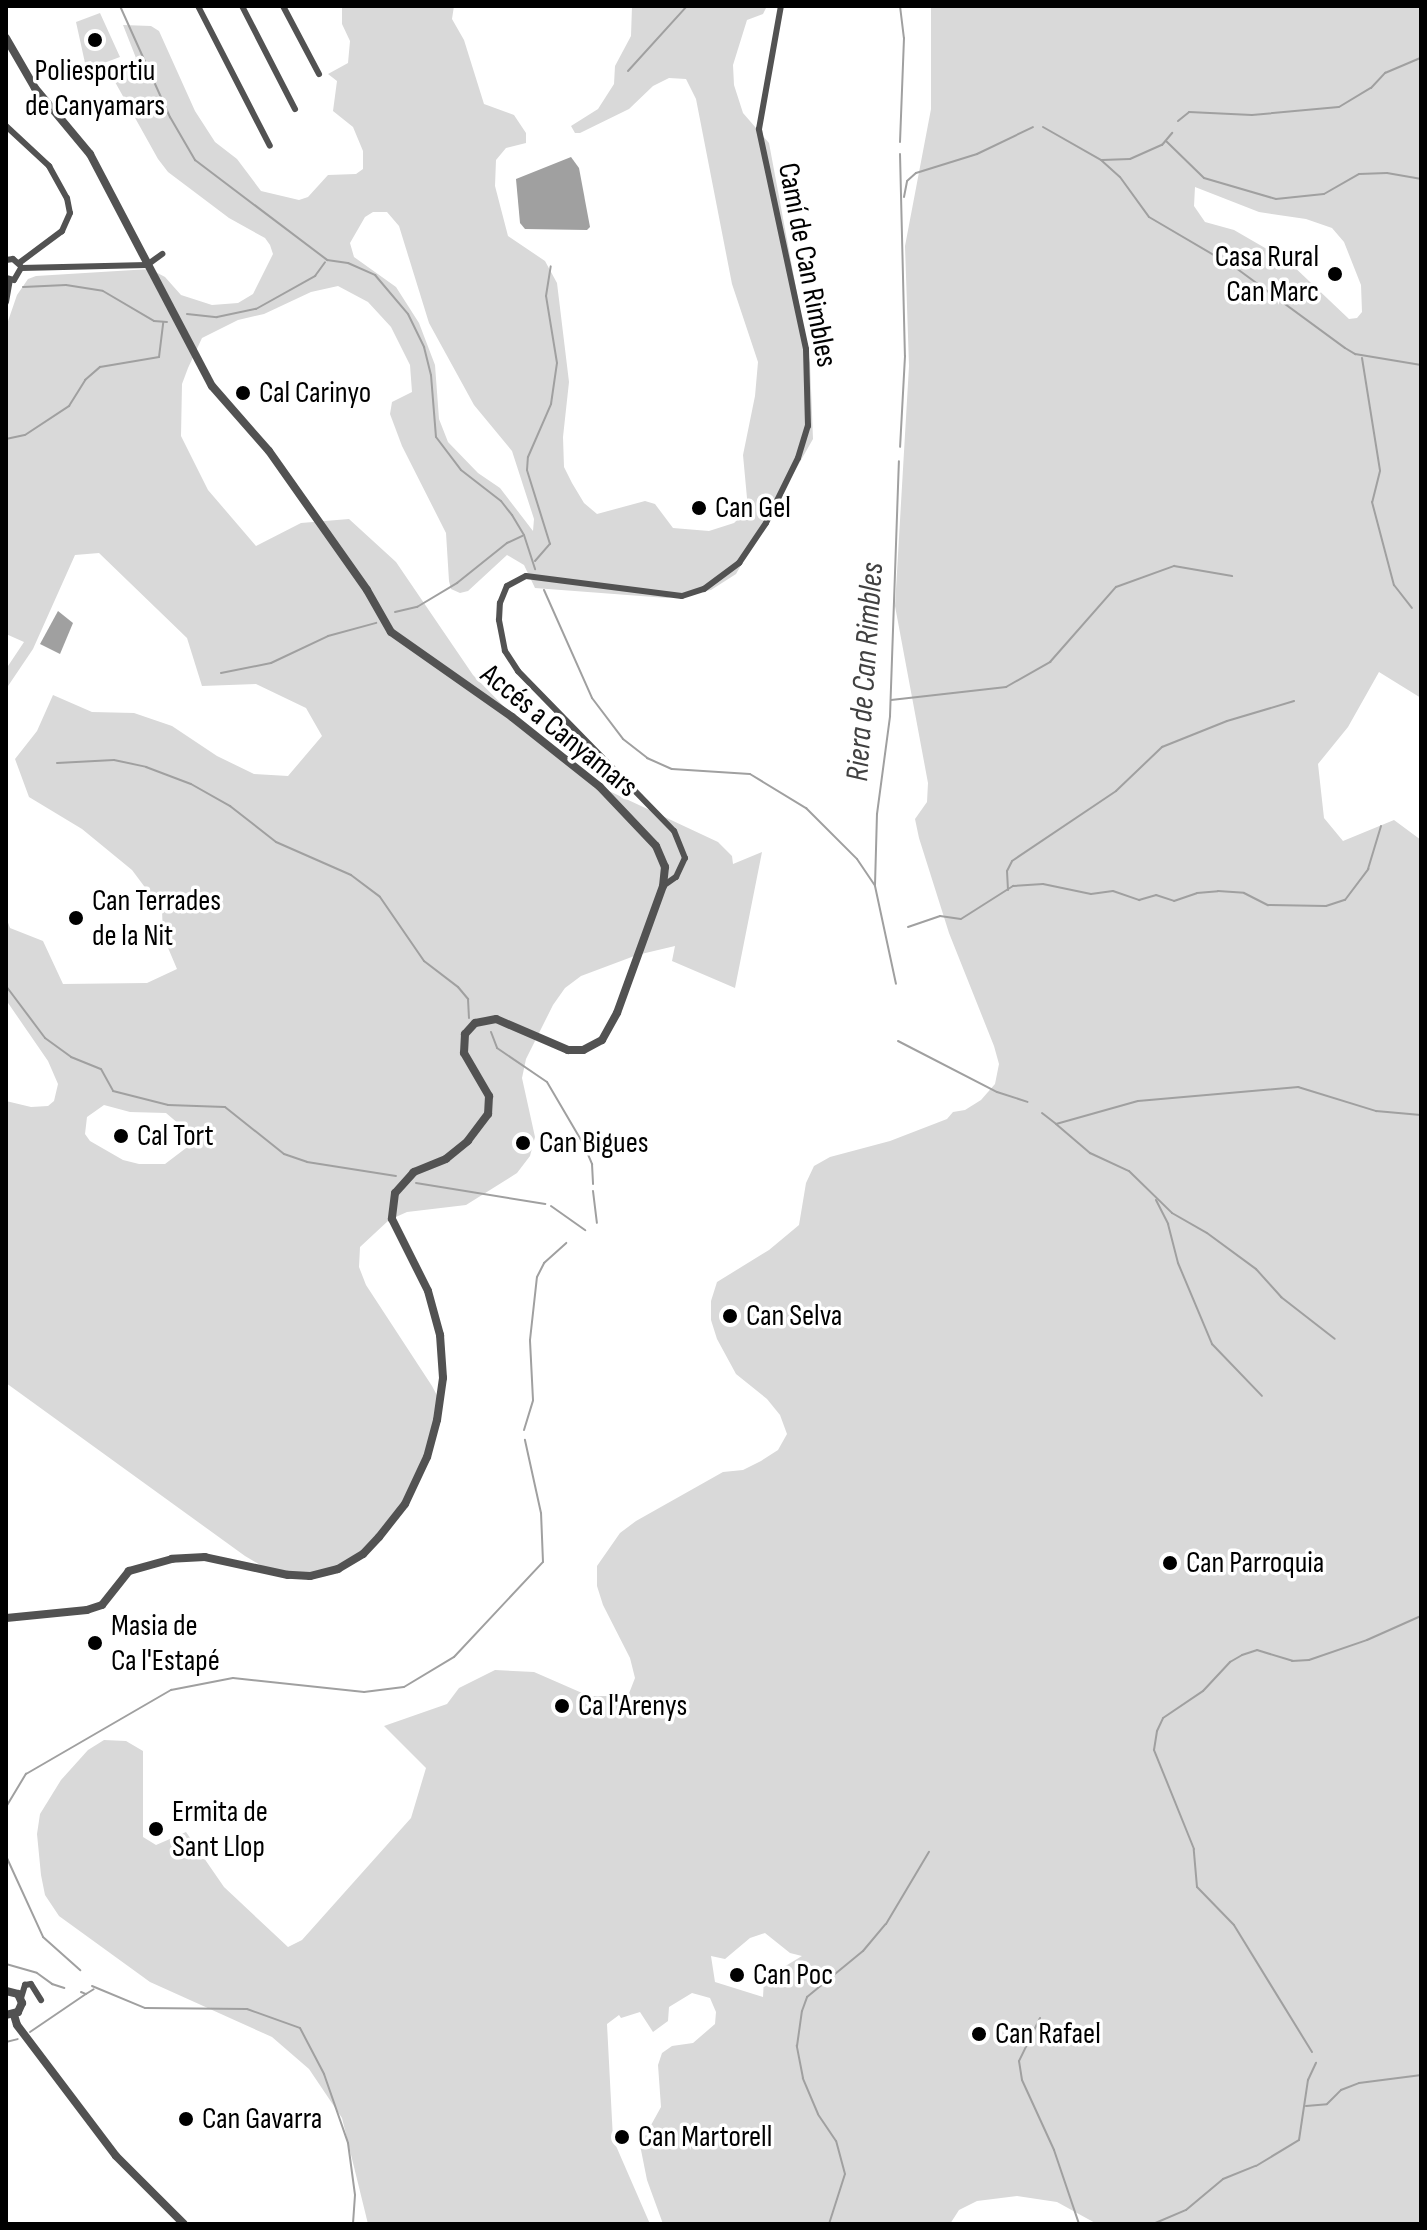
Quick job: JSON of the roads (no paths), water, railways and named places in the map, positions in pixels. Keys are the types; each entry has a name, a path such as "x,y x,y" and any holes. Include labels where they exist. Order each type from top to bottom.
{"street":[{"path":"198,6 270,146"},
{"path":"242,6 295,109"},
{"path":"283,6 319,74"},
{"name":"Camí de Can Rimbles","path":"663,886 676,877 685,858 674,831 518,671 505,651 500,603 507,586 526,576 682,596 704,589 739,563 766,523 798,458 808,426 806,349 759,129 781,6"},
{"name":"Accés a Canyamars","path":"6,1618 87,1610 102,1605 129,1571 172,1559 205,1557 288,1575 310,1576 338,1569 363,1554 379,1537 405,1504 427,1457 437,1420 443,1378 440,1335 428,1291 392,1219 395,1193 414,1172 446,1159 468,1141 488,1114 489,1096 464,1053 465,1034 475,1023 496,1019 568,1050 583,1050 602,1040 617,1013 663,886 665,867 656,846 600,787 512,717 391,632 367,590 269,451 212,386 90,154 35,88 7,41"},
{"path":"6,126 49,166 67,198 70,213 62,231 20,265"},
{"path":"6,260 20,265 147,265 162,254"},
{"path":"6,302 8,279 20,275 20,265"},
{"path":"41,2000 31,1984 25,1985 21,2008 10,2015 116,2156 184,2224"},
{"path":"6,1991 15,1992 21,1998"}],"waterway":[{"path":"120,6 170,117 195,160 327,260 348,263 375,275 408,314 424,347 431,375 436,437 461,470 501,501 512,515 524,535 535,569"},
{"path":"628,71 687,6"},
{"name":"Riera de Can Rimbles","path":"900,6 904,38 900,142"},
{"path":"1178,121 1189,112 1252,115 1339,107 1371,88 1385,73 1421,58"},
{"path":"904,197 907,181 916,173 977,154 1033,127"},
{"path":"1043,127 1101,160 1120,177 1149,217 1236,268 1345,348 1355,354 1421,365"},
{"path":"1102,160 1130,159 1162,145 1172,133"},
{"path":"1166,141 1204,178 1276,199 1324,194 1359,174 1387,173 1421,179"},
{"name":"Riera de Can Rimbles","path":"900,154 905,356 900,447"},
{"path":"187,314 217,317 256,309 315,276 325,262"},
{"path":"535,561 550,544 527,470 528,457 551,404 557,363 546,296 551,266"},
{"path":"23,287 66,285 103,291 154,321 167,322"},
{"path":"6,439 25,435 69,406 85,380 100,367 159,357 163,322"},
{"path":"1362,358 1380,471 1372,502 1394,585 1412,608"},
{"name":"Riera de Can Rimbles","path":"875,885 877,814 890,716 899,461"},
{"path":"395,612 417,607 457,583 507,543 522,536"},
{"path":"891,700 1006,687 1050,662 1116,587 1174,566 1232,576"},
{"path":"544,590 592,698 623,739 647,758 672,769 750,774 806,808 857,859 875,886 896,984"},
{"path":"221,673 271,663 328,636 376,623"},
{"path":"1008,890 1007,871 1012,861 1116,791 1162,747 1227,721 1294,701"},
{"path":"57,763 114,760 146,767 191,784 230,806 276,842 351,875 380,897 424,961 458,987 468,999 469,1018"},
{"path":"908,927 940,916 961,919 1013,886 1043,884 1091,894 1113,891 1139,900 1156,895 1174,901 1197,893 1218,891 1244,893 1268,905 1326,906 1345,900 1368,869 1381,826"},
{"path":"6,986 45,1038 71,1057 101,1069 113,1091 168,1105 225,1107 284,1154 307,1162 396,1176"},
{"path":"491,1032 497,1048 547,1082 584,1145 592,1164 593,1184"},
{"path":"898,1041 997,1092 1027,1102"},
{"path":"1042,1113 1056,1124 1138,1101 1298,1087 1376,1111 1421,1115"},
{"path":"1056,1124 1090,1153 1129,1171 1172,1213 1207,1233 1256,1269 1281,1297 1335,1339"},
{"path":"416,1183 545,1204"},
{"path":"593,1191 597,1223"},
{"path":"1156,1200 1168,1224 1178,1263 1212,1344 1262,1396"},
{"path":"551,1206 585,1230"},
{"path":"524,1430 533,1400 530,1340 537,1277 544,1263 566,1243"},
{"path":"6,1807 26,1774 171,1690 233,1678 364,1692 404,1687 454,1657 543,1562 541,1513 525,1440"},
{"path":"1312,2052 1234,1925 1197,1887 1194,1849 1154,1750 1157,1731 1163,1718 1203,1691 1230,1662 1242,1655 1257,1650 1292,1661 1309,1660 1367,1640 1421,1616"},
{"path":"829,2224 845,2174 836,2141 818,2114 803,2078 797,2046 802,2011 807,1997 863,1951 886,1924 929,1852"},
{"path":"6,1856 43,1937 80,1970"},
{"path":"6,1964 37,1973 64,1988"},
{"path":"92,1986 145,2008 247,2009 300,2028 324,2074 348,2143 355,2195 353,2224"},
{"path":"81,1992 86,1994 94,1989"},
{"path":"30,2032 86,1994"},
{"path":"1040,2018 1019,2061 1022,2080 1054,2150 1079,2224"},
{"path":"6,2042 18,2039"},
{"path":"1153,2224 1186,2210 1223,2179 1256,2166 1299,2140 1308,2080 1316,2063"},
{"path":"1306,2106 1327,2104 1341,2090 1359,2083 1421,2075"}],"place":[{"name":"Poliesportiu de Canyamars","path":"95,40"},
{"name":"Casa Rural Can Marc","path":"1335,274"},
{"name":"Cal Carinyo","path":"243,393"},
{"name":"Can Gel","path":"699,508"},
{"name":"Can Terrades de la Nit","path":"76,918"},
{"name":"Cal Tort","path":"121,1136"},
{"name":"Can Bigues","path":"523,1143"},
{"name":"Can Selva","path":"730,1316"},
{"name":"Can Parroquia","path":"1170,1563"},
{"name":"Masia de Ca l'Estapé","path":"95,1643"},
{"name":"Ca l'Arenys","path":"562,1706"},
{"name":"Ermita de Sant Llop","path":"156,1829"},
{"name":"Can Poc","path":"737,1975"},
{"name":"Can Rafael","path":"979,2034"},
{"name":"Can Gavarra","path":"186,2119"},
{"name":"Can Martorell","path":"622,2137"}]}
